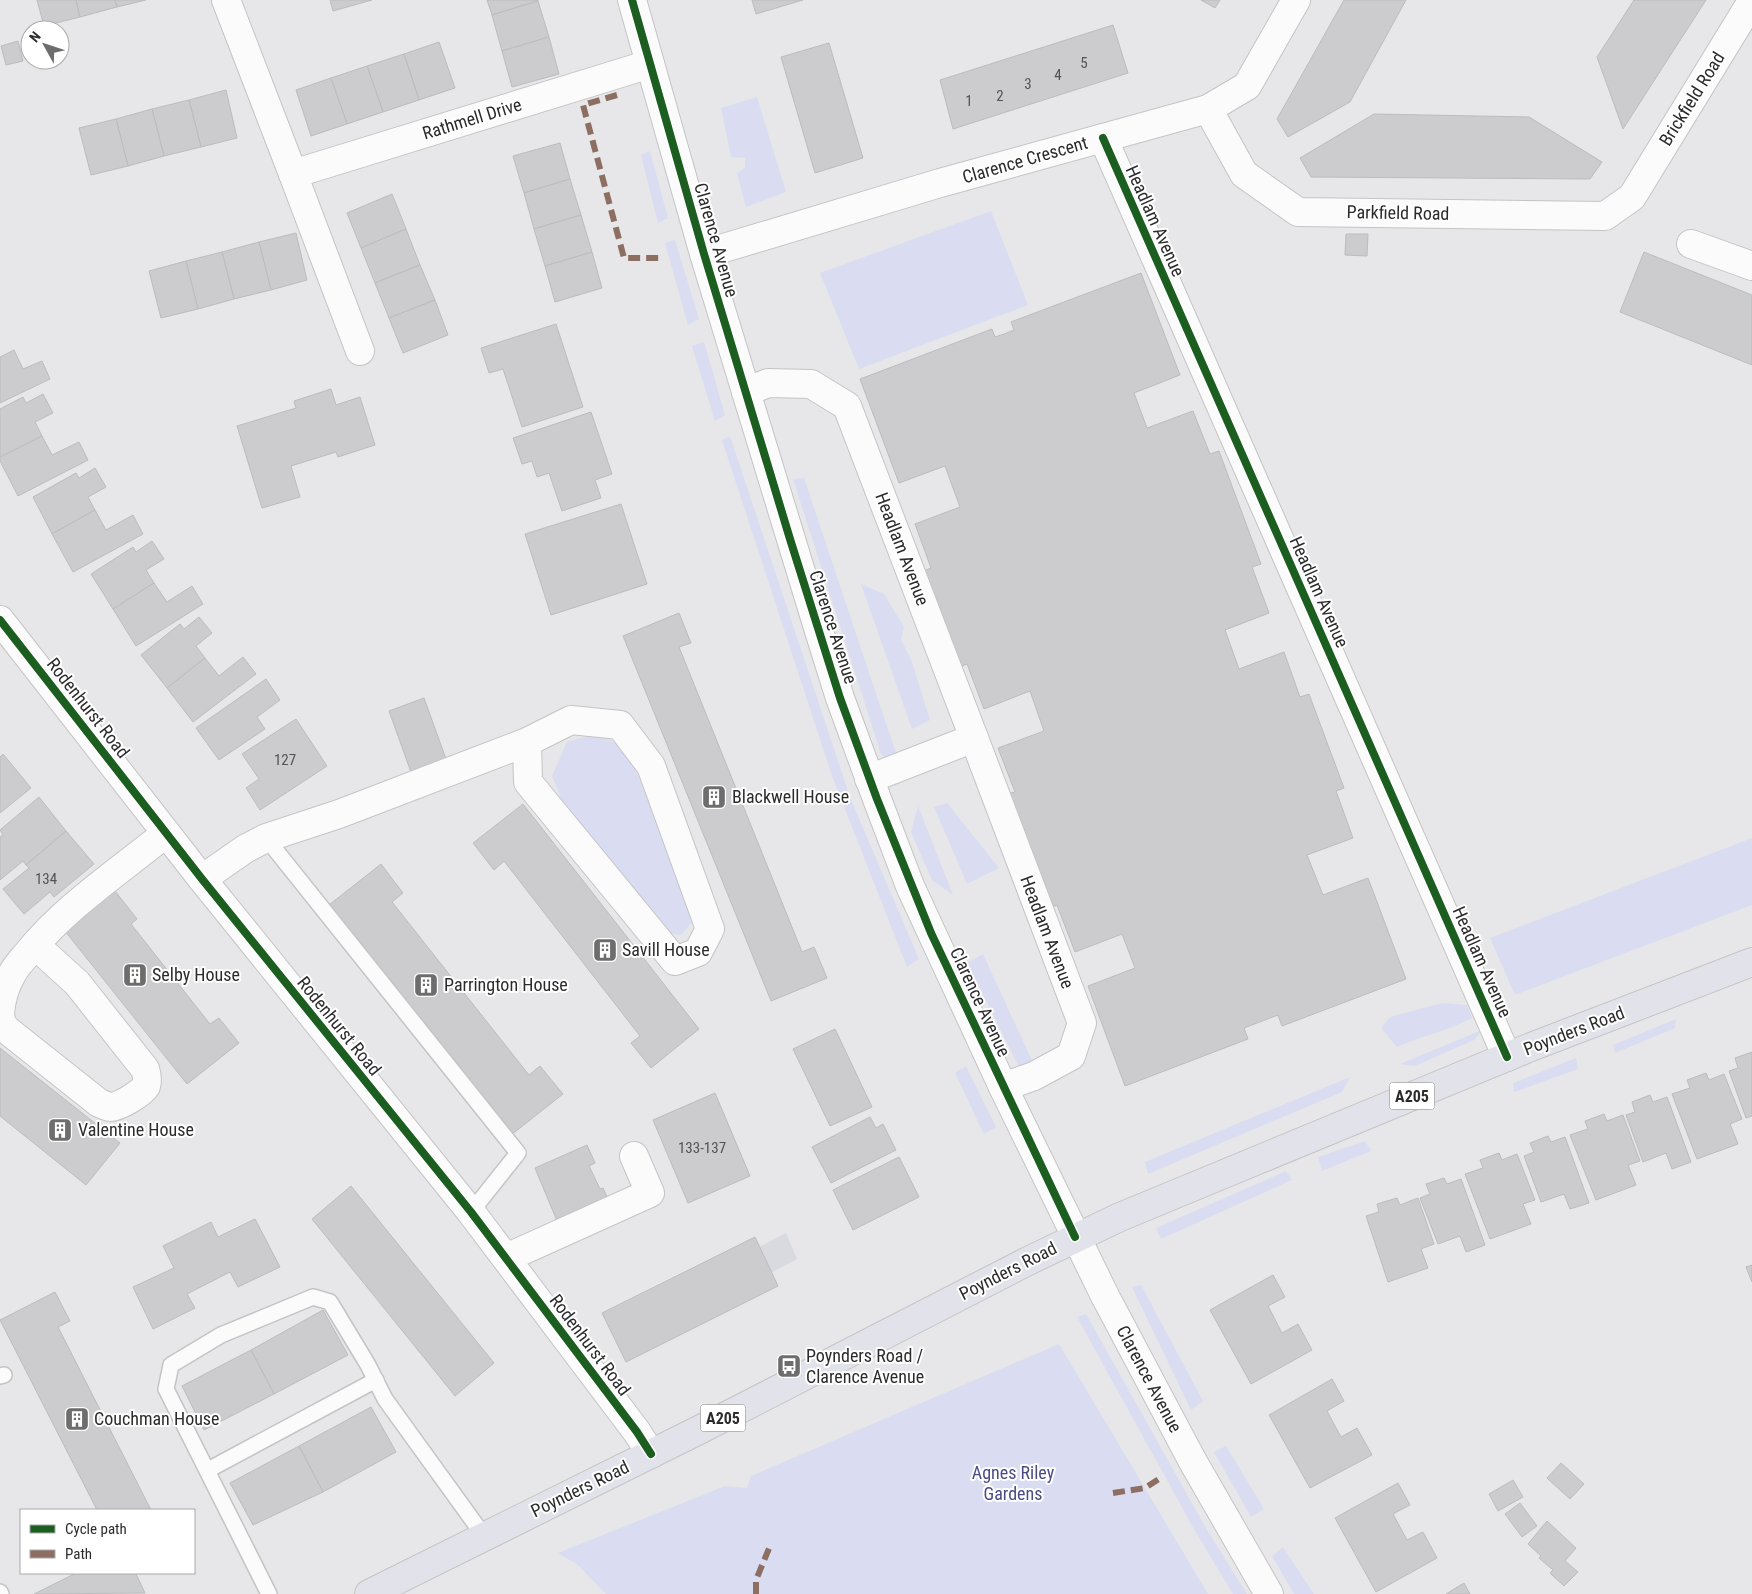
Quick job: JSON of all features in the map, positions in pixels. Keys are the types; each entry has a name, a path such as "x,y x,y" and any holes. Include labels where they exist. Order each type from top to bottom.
{"highway":[{"name":"Poynders Road","path":"369,1594 651,1454 1075,1238 1136,1210 1508,1057 1752,962"}],"street":[{"path":"226,0 360,351"},
{"name":"Clarence Avenue","path":"632,0 704,254 821,640 869,779 910,886 1075,1238 1192,1460 1269,1594"},
{"name":"Clarence Crescent","path":"704,254 940,184 1208,109 1247,86 1296,0"},
{"name":"Brickfield Road","path":"1632,197 1752,1"},
{"name":"Rathmell Drive","path":"293,174 650,64"},
{"name":"Parkfield Road","path":"1208,109 1244,174 1298,212 1605,216 1632,197"},
{"name":"Headlam Avenue","path":"1102,138 1508,1057"},
{"path":"1691,244 1752,266"},
{"name":"Headlam Avenue","path":"746,392 768,383 812,384 847,406 1082,1023 1071,1056 1034,1076 1003,1087"},
{"name":"Rodenhurst Road","path":"0,620 202,879 471,1212 637,1432 651,1454"},
{"path":"202,879 245,849 266,838 339,814 528,742 571,720 620,725 651,766 710,929 698,952 675,961 528,782 528,742"},
{"path":"869,779 974,738"},
{"path":"34,945 77,984 145,1069 146,1085 141,1091 121,1105 111,1107 99,1103 7,1030 2,1024 0,1009 5,987 12,972 34,945 80,901 166,833"},
{"path":"506,1258 650,1193 634,1156"}],"lane":[{"path":"266,838 518,1153 471,1212"},
{"path":"269,1594 166,1389 171,1365 221,1335 313,1296 330,1302 376,1380 385,1399 484,1536"},
{"path":"208,1470 376,1380"}],"shaded area":[{"path":"786,1233 797,1259 771,1273 759,1247"}],"green space":[{"path":"757,97 786,192 746,207 737,174 745,167 745,158 731,157 721,108"},
{"path":"650,151 668,218 658,223 641,155"},
{"path":"991,211 1028,305 859,369 820,273"},
{"path":"675,240 699,319 688,325 665,243"},
{"path":"704,342 725,415 715,421 692,346"},
{"path":"730,436 851,800 919,959 907,967 832,776 722,440"},
{"path":"804,478 901,768 881,754 793,479"},
{"path":"861,584 884,594 904,627 901,640 911,659 930,720 912,729"},
{"path":"593,734 614,742 627,750 698,915 681,935 667,933 565,809 552,776 567,742"},
{"path":"947,803 999,868 967,884 934,807"},
{"path":"918,806 953,895 932,880 911,832"},
{"path":"1752,838 1752,905 1515,995 1490,938"},
{"path":"983,954 1034,1065 1021,1071 967,963"},
{"path":"1442,1003 1467,1005 1472,1018 1397,1047 1381,1028 1390,1017"},
{"path":"1676,1019 1675,1028 1615,1053 1613,1045"},
{"path":"1482,1030 1474,1040 1415,1066 1400,1064"},
{"path":"1576,1058 1578,1069 1514,1092 1513,1083"},
{"path":"966,1066 996,1127 984,1134 955,1073"},
{"path":"1350,1077 1342,1092 1148,1174 1145,1162"},
{"path":"1365,1141 1371,1151 1322,1171 1318,1157"},
{"path":"1286,1171 1292,1180 1161,1239 1156,1228"},
{"path":"1141,1285 1203,1401 1191,1410 1132,1287"},
{"path":"1086,1314 1207,1530 1247,1594 1233,1594 1194,1529 1077,1317"},
{"name":"Agnes Riley Gardens","path":"1059,1344 1208,1594 606,1594 578,1565 558,1553 725,1486 747,1488 751,1476"},
{"path":"1226,1446 1264,1509 1251,1517 1214,1452"},
{"path":"1283,1547 1314,1594 1294,1594 1272,1556"}],"building":[{"path":"37,0 76,0 80,17 68,20 42,20"},
{"path":"76,0 115,0 117,7 80,17"},
{"path":"115,0 146,0 117,7"},
{"path":"330,0 372,0 333,11"},
{"path":"487,0 538,0 538,1 492,15"},
{"path":"752,0 803,0 756,14"},
{"path":"1201,0 1220,0 1215,8"},
{"path":"1344,0 1406,0 1350,102 1288,137 1277,119"},
{"path":"1634,0 1706,0 1623,129 1597,57"},
{"path":"538,1 549,37 502,51 492,15"},
{"path":"1113,25 1128,73 953,129 940,80"},
{"path":"549,37 559,74 512,87 502,51"},
{"path":"18,41 20,62 6,65 1,46"},
{"path":"439,42 455,88 419,100 404,54"},
{"path":"829,43 863,158 815,173 781,57"},
{"path":"404,54 419,100 383,112 367,66"},
{"path":"367,66 383,112 347,124 331,78"},
{"path":"331,78 347,124 311,136 296,90"},
{"path":"226,90 237,138 201,147 189,100"},
{"path":"189,100 201,147 164,156 152,109"},
{"path":"152,109 164,156 128,166 116,119"},
{"path":"1374,114 1529,117 1602,162 1590,179 1311,177 1300,158"},
{"path":"116,119 128,166 91,175 79,128"},
{"path":"560,143 570,179 524,193 513,156"},
{"path":"570,179 581,215 534,229 524,193"},
{"path":"392,194 406,229 361,248 347,213"},
{"path":"581,215 592,252 545,266 534,229"},
{"path":"406,229 420,265 375,283 361,248"},
{"path":"296,233 307,280 271,290 259,242"},
{"path":"1346,234 1368,234 1367,256 1345,255"},
{"path":"259,242 271,290 234,299 222,252"},
{"path":"222,252 234,299 198,309 186,261"},
{"path":"592,252 602,288 555,302 545,266"},
{"path":"1644,252 1752,295 1752,365 1620,312"},
{"path":"186,261 198,309 161,318 149,271"},
{"path":"420,265 435,300 389,318 375,283"},
{"path":"1141,273 1180,375 1134,393 1147,428 1193,411 1210,454 1219,451 1261,564 1252,567 1269,613 1225,630 1239,669 1284,652 1300,697 1309,694 1344,788 1336,791 1353,838 1307,855 1323,895 1368,878 1406,979 1282,1026 1278,1015 1244,1028 1248,1039 1125,1086 1088,986 1135,968 1122,934 1075,952 1057,905 1050,908 1007,794 1015,792 998,748 1044,731 1030,691 984,709 967,664 960,667 924,571 931,568 915,524 960,507 945,466 899,483 860,379 992,329 995,337 1004,334 1014,330 1011,322"},
{"path":"435,300 448,335 403,353 389,318"},
{"path":"556,324 583,407 522,427 503,369 489,373 481,348"},
{"path":"14,350 23,369 42,361 50,379 0,403 0,357"},
{"path":"331,389 336,405 360,397 375,445 338,457 336,452 291,466 300,497 262,508 237,426 296,408 294,401"},
{"path":"43,394 53,413 35,422 42,436 0,457 0,409 23,397 26,403"},
{"path":"591,412 612,474 595,480 601,498 562,511 549,473 537,477 532,461 522,464 513,438"},
{"path":"42,436 52,455 79,442 88,460 18,496 0,461 0,457"},
{"path":"95,468 106,487 88,497 95,510 52,534 33,497 76,473 79,478"},
{"path":"621,504 647,584 551,615 525,534"},
{"path":"95,510 106,530 133,515 143,534 73,572 52,534"},
{"path":"152,541 164,559 146,570 154,583 113,609 91,574 133,547 136,552"},
{"path":"154,583 167,602 192,586 203,604 136,646 113,609"},
{"name":"Blackwell House","path":"679,613 691,643 679,647 802,952 814,947 827,978 771,1001 623,636"},
{"path":"199,617 212,633 196,646 205,658 167,688 141,655 180,624 184,629"},
{"path":"243,657 256,674 193,722 167,688 205,658 219,676"},
{"path":"266,679 280,700 257,717 265,729 219,760 196,728"},
{"path":"424,698 446,759 411,772 389,711"},
{"path":"296,719 327,766 260,810 246,788 259,779 242,754"},
{"path":"3,754 31,788 0,813 0,757"},
{"path":"39,797 66,831 26,865 23,861 0,880 0,837 3,835 0,830"},
{"name":"Savill House","path":"523,804 699,1029 651,1068 631,1043 640,1036 504,861 494,870 473,843"},
{"path":"66,831 94,864 54,897 50,892 24,914 3,889 29,868 26,865"},
{"name":"Parrington House","path":"381,864 403,893 392,902 529,1075 540,1066 563,1094 511,1135 329,905"},
{"name":"Selby House","path":"115,891 137,919 131,924 210,1024 219,1018 239,1043 187,1084 65,931"},
{"path":"835,1029 872,1107 830,1126 793,1049"},
{"name":"Valentine House","path":"0,1048 120,1143 86,1185 0,1116"},
{"path":"1752,1052 1752,1116 1746,1118 1729,1071 1738,1068 1735,1058"},
{"path":"1706,1073 1709,1080 1724,1074 1742,1119 1730,1124 1738,1144 1697,1159 1672,1094 1690,1088 1687,1080"},
{"path":"715,1093 750,1176 688,1203 653,1120"},
{"path":"1650,1095 1653,1102 1667,1097 1691,1162 1672,1169 1666,1153 1643,1162 1626,1115 1635,1112 1632,1102"},
{"path":"1604,1114 1607,1121 1623,1115 1640,1161 1628,1165 1636,1185 1596,1200 1570,1135 1588,1129 1585,1121"},
{"path":"870,1117 876,1128 883,1124 896,1150 831,1183 812,1147"},
{"path":"1548,1136 1551,1142 1565,1137 1589,1203 1570,1209 1564,1194 1541,1202 1524,1156 1534,1152 1530,1143"},
{"path":"587,1145 595,1163 589,1166 600,1189 603,1188 611,1206 560,1228 535,1168"},
{"path":"1499,1153 1502,1160 1517,1154 1535,1200 1523,1204 1531,1224 1490,1239 1465,1174 1483,1168 1480,1160"},
{"path":"899,1157 919,1197 853,1230 833,1190"},
{"path":"1444,1178 1447,1184 1461,1179 1485,1245 1466,1252 1460,1236 1438,1244 1420,1198 1430,1194 1426,1184"},
{"path":"351,1186 494,1363 455,1396 312,1219"},
{"path":"1397,1198 1400,1205 1418,1198 1434,1244 1421,1249 1428,1268 1388,1282 1366,1216 1379,1212 1377,1204"},
{"path":"255,1219 280,1267 238,1287 230,1272 187,1294 195,1308 153,1329 133,1287 174,1268 163,1246 211,1222 218,1237"},
{"path":"755,1237 778,1286 626,1362 602,1313"},
{"path":"1752,1265 1752,1282 1746,1267"},
{"path":"1273,1275 1285,1297 1268,1306 1282,1333 1298,1324 1312,1350 1251,1384 1210,1310"},
{"name":"Couchman House","path":"55,1292 70,1321 58,1327 150,1509 96,1509 0,1320"},
{"path":"323,1310 348,1355 274,1394 251,1350"},
{"path":"251,1350 274,1394 204,1430 182,1386"},
{"path":"1332,1379 1344,1401 1327,1411 1341,1437 1357,1428 1372,1455 1310,1488 1269,1415"},
{"path":"371,1407 396,1452 323,1492 299,1446"},
{"path":"299,1446 323,1492 253,1525 230,1483"},
{"path":"1561,1463 1584,1484 1570,1499 1547,1478"},
{"path":"1513,1480 1523,1497 1498,1511 1489,1494"},
{"path":"1398,1483 1410,1505 1393,1514 1407,1540 1423,1532 1437,1558 1376,1592 1335,1518"},
{"path":"1520,1503 1537,1526 1522,1537 1505,1514"},
{"path":"1547,1521 1576,1548 1565,1561 1578,1572 1564,1586 1550,1573 1553,1570 1539,1558 1541,1556 1528,1544"},
{"path":"74,1574 136,1574 145,1593 34,1594"},
{"path":"1464,1583 1470,1594 1446,1594"}],"marked path":[{"path":"617,95 583,105 624,258 662,258"},
{"path":"1113,1493 1145,1488 1159,1479"},
{"path":"756,1594 756,1580 770,1546"}],"cycle path":[{"path":"632,0 704,254 840,698 877,799 931,933 1075,1237"},
{"path":"1103,138 1507,1057"},
{"path":"0,620 202,879 471,1212 637,1432 651,1454"}],"place":[{"name":"Blackwell House","path":"714,797"},
{"name":"Savill House","path":"605,950"},
{"name":"Selby House","path":"135,975"},
{"name":"Parrington House","path":"426,985"},
{"name":"Valentine House","path":"60,1130"},
{"name":"Poynders Road / Clarence Avenue","path":"789,1366"},
{"name":"Couchman House","path":"77,1419"}]}
